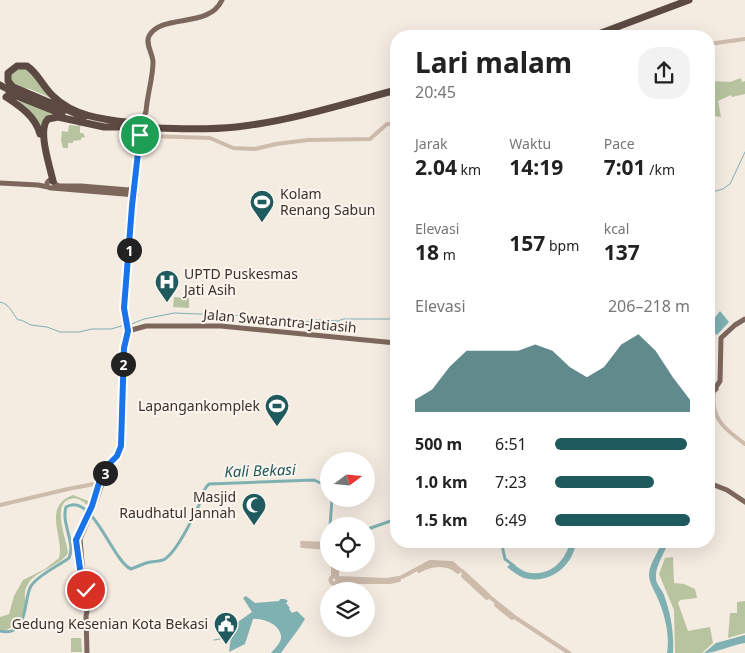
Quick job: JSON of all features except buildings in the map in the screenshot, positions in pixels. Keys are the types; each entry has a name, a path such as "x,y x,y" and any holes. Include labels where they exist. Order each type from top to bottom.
{"highway":[{"path":"600,30 679,0"},
{"path":"609,30 689,0"},
{"path":"0,74 15,62 25,62 33,67 53,94 70,107 102,117 149,127"},
{"path":"84,117 12,86 7,80 9,72 18,65 28,66 54,97 69,108 96,117 149,127 199,132 275,125 390,96"},
{"path":"50,184 43,134 44,124 48,119 58,117 104,127 149,127 192,130 243,126 305,114 390,92"},
{"path":"2,93 67,116 126,127"},
{"path":"2,93 126,127"},
{"path":"2,93 31,116 38,127 50,184"}],"main road":[{"path":"86,653 86,616 90,598 80,561 80,539 109,464 117,456 121,446 124,348 128,326 126,308 133,191 142,142 149,132 146,110 153,62 148,43 149,36 156,29 173,22 208,15 220,5 222,0"},
{"path":"128,326 124,308 131,197 149,127"},
{"path":"0,183 50,184 133,191"},
{"path":"715,389 722,382 721,338 735,325 745,320"},
{"name":"Jalan Swatantra-Jatiasih","path":"128,326 221,326 390,342"},
{"path":"715,485 727,490 745,502"}],"street":[{"path":"715,43 745,40"},
{"path":"142,142 148,136 149,127 210,138 233,148 255,149 308,140 370,139 387,124 390,124"},
{"path":"715,412 717,418 724,426 745,444"},
{"path":"0,505 101,483"},
{"path":"320,544 302,545 320,547"},
{"path":"336,578 400,579 430,562 452,563 506,614 568,653"},
{"path":"335,572 336,578"},
{"path":"336,572 336,578"}],"green space":[{"path":"27,66 51,98 30,89 17,87 8,76 10,72"},
{"path":"741,78 742,82 745,81 745,94 732,97 731,95 718,101 721,117 715,116 715,81 730,82"},
{"path":"18,101 63,117 53,116 42,129"},
{"path":"82,124 80,133 83,133 85,137 81,138 81,140 73,141 73,143 68,143 68,148 63,148 61,140 62,131 68,132 69,125 78,126"},
{"path":"174,297 189,298 189,308 173,307"},
{"path":"73,495 91,502 90,508 76,498 64,503 61,523 68,553 59,562 31,580 25,591 23,614 16,624 3,631 0,630 0,617 9,614 14,596 23,580 45,569 59,558 60,550 56,515 58,507 63,500"},
{"path":"673,557 674,583 684,584 695,589 697,598 680,600 678,603 688,631 710,627 713,643 702,653 675,653 674,610 659,574 665,558"},
{"path":"745,601 745,633 728,638 730,613 737,613 737,602"},
{"path":"71,638 81,638 82,652 71,652"}],"water":[{"path":"720,311 729,322 717,335 715,334 715,317"},
{"path":"574,548 571,558 565,566 559,572 542,579 524,578 507,567 512,563 526,572 542,573 555,567 565,556 568,549"},
{"path":"666,548 656,573 656,578 664,595 670,616 673,653 667,653 668,640 665,619 649,578 651,565 659,549"},
{"path":"246,596 255,603 285,599 288,601 286,603 292,613 297,611 305,619 281,653 271,653 281,638 278,628 266,621 257,619 253,619 245,644 229,652 231,637 221,636 225,630 222,612 235,624 252,612 243,598"},
{"path":"745,635 745,643 704,653 716,643"}],"waterway":[{"path":"715,191 730,184 745,152"},
{"path":"0,302 9,307 18,320 60,332 111,329 125,325"},
{"path":"129,325 144,319 174,313 275,317 305,322 316,320 338,321 343,319 390,319"},
{"name":"Kali Bekasi","path":"0,631 10,632 21,623 31,586 43,574 69,558 71,546 65,520 66,507 75,505 84,509 93,517 116,554 131,569 146,563 163,560 170,555 184,534 209,484 314,480 320,483"},
{"name":"Kali Bekasi","path":"331,508 331,517"},
{"name":"Kali Bekasi","path":"375,526 390,521"},
{"name":"Kali Bekasi","path":"503,548 505,559 514,566"},
{"path":"214,640 220,639 223,636"}],"place":[{"name":"Kolam Renang Sabun","path":"262,223"},
{"name":"UPTD Puskesmas Jati Asih","path":"167,303"},
{"name":"Lapangankomplek","path":"277,427"},
{"name":"Masjid Raudhatul Jannah","path":"254,526"},
{"name":"Gedung Kesenian Kota Bekasi","path":"226,645"}],"route":[{"path":"86,590 80,569 76,540 92,506 99,483 102,481 111,461 118,455 121,446 124,348 128,331 124,308 140,135"}]}
